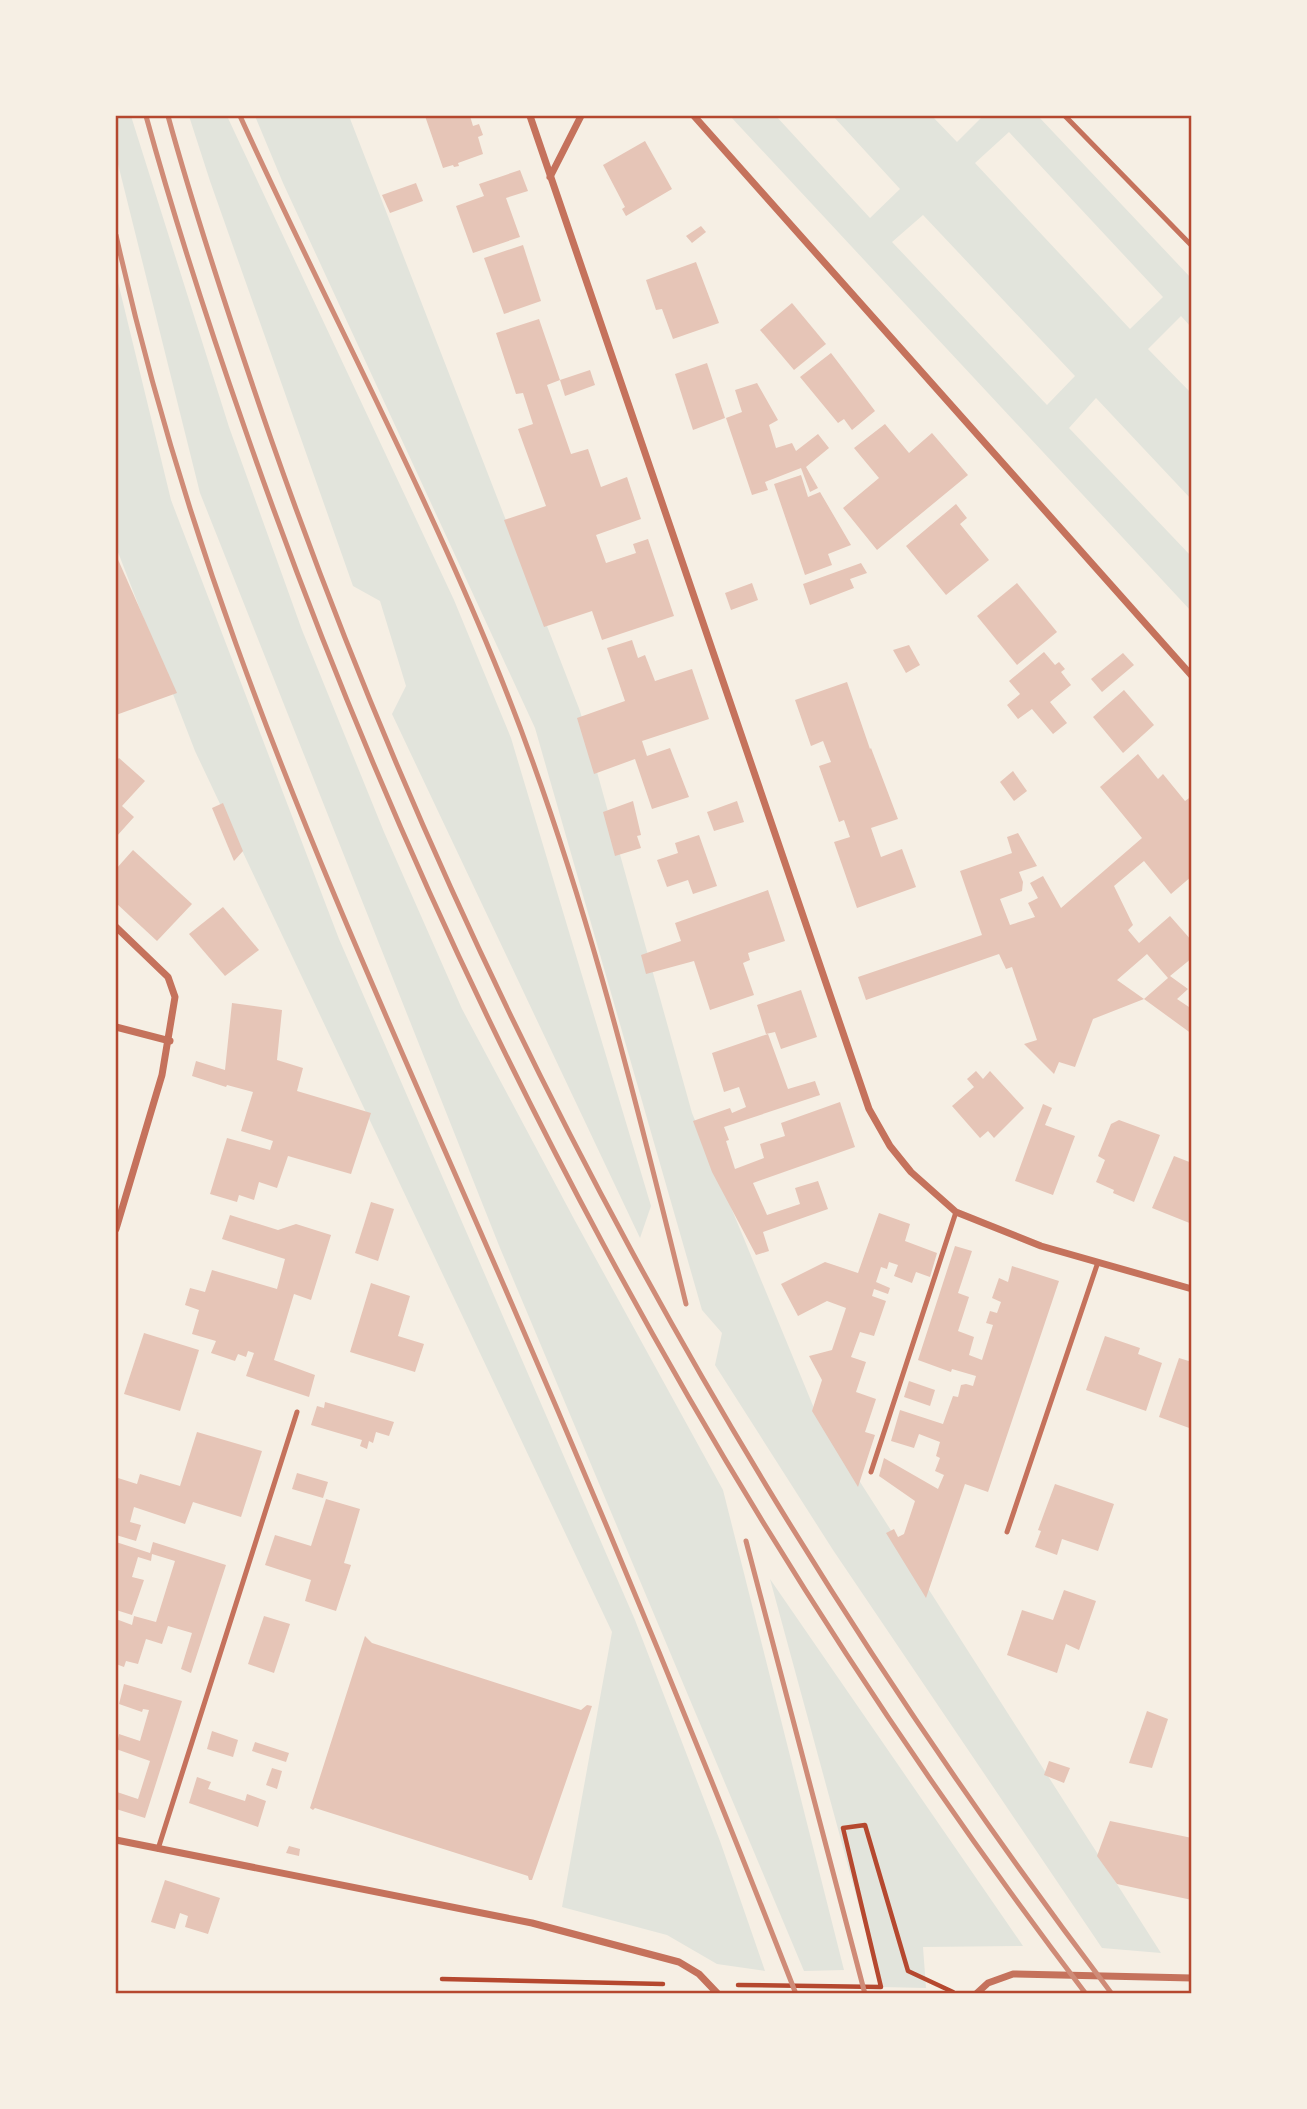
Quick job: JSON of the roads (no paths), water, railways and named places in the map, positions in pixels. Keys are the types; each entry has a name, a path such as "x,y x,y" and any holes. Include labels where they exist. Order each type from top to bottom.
{"street":[{"path":"530,116 869,1109 890,1146 911,1172 956,1212 1041,1246 1192,1289"},
{"path":"550,178 581,116"},
{"path":"694,116 1192,676"},
{"path":"116,927 168,977 175,997 170,1041 162,1075 116,1228"},
{"path":"116,1027 170,1041"},
{"path":"116,1840 532,1923 679,1962 699,1974 718,1993"},
{"path":"976,1993 988,1983 1013,1974 1192,1978"}],"lane":[{"path":"1065,116 1192,246"},
{"path":"871,1472 956,1212"},
{"path":"1007,1532 1098,1262"},
{"path":"158,1849 297,1412"}],"railway":[{"path":"146,116 218,351 322,638 408,844 502,1046 604,1245 713,1439 830,1629 955,1814 1086,1994"},
{"path":"168,116 204,238 271,439 349,647 435,852 529,1053 631,1250 740,1442 857,1631 981,1815 1112,1994"},
{"path":"240,116 434,523 494,661 524,739 552,818 602,979 686,1304"},
{"path":"116,235 141,339 185,493 264,720 355,944 605,1521 796,1994"},
{"path":"746,1541 865,1994"}]}
